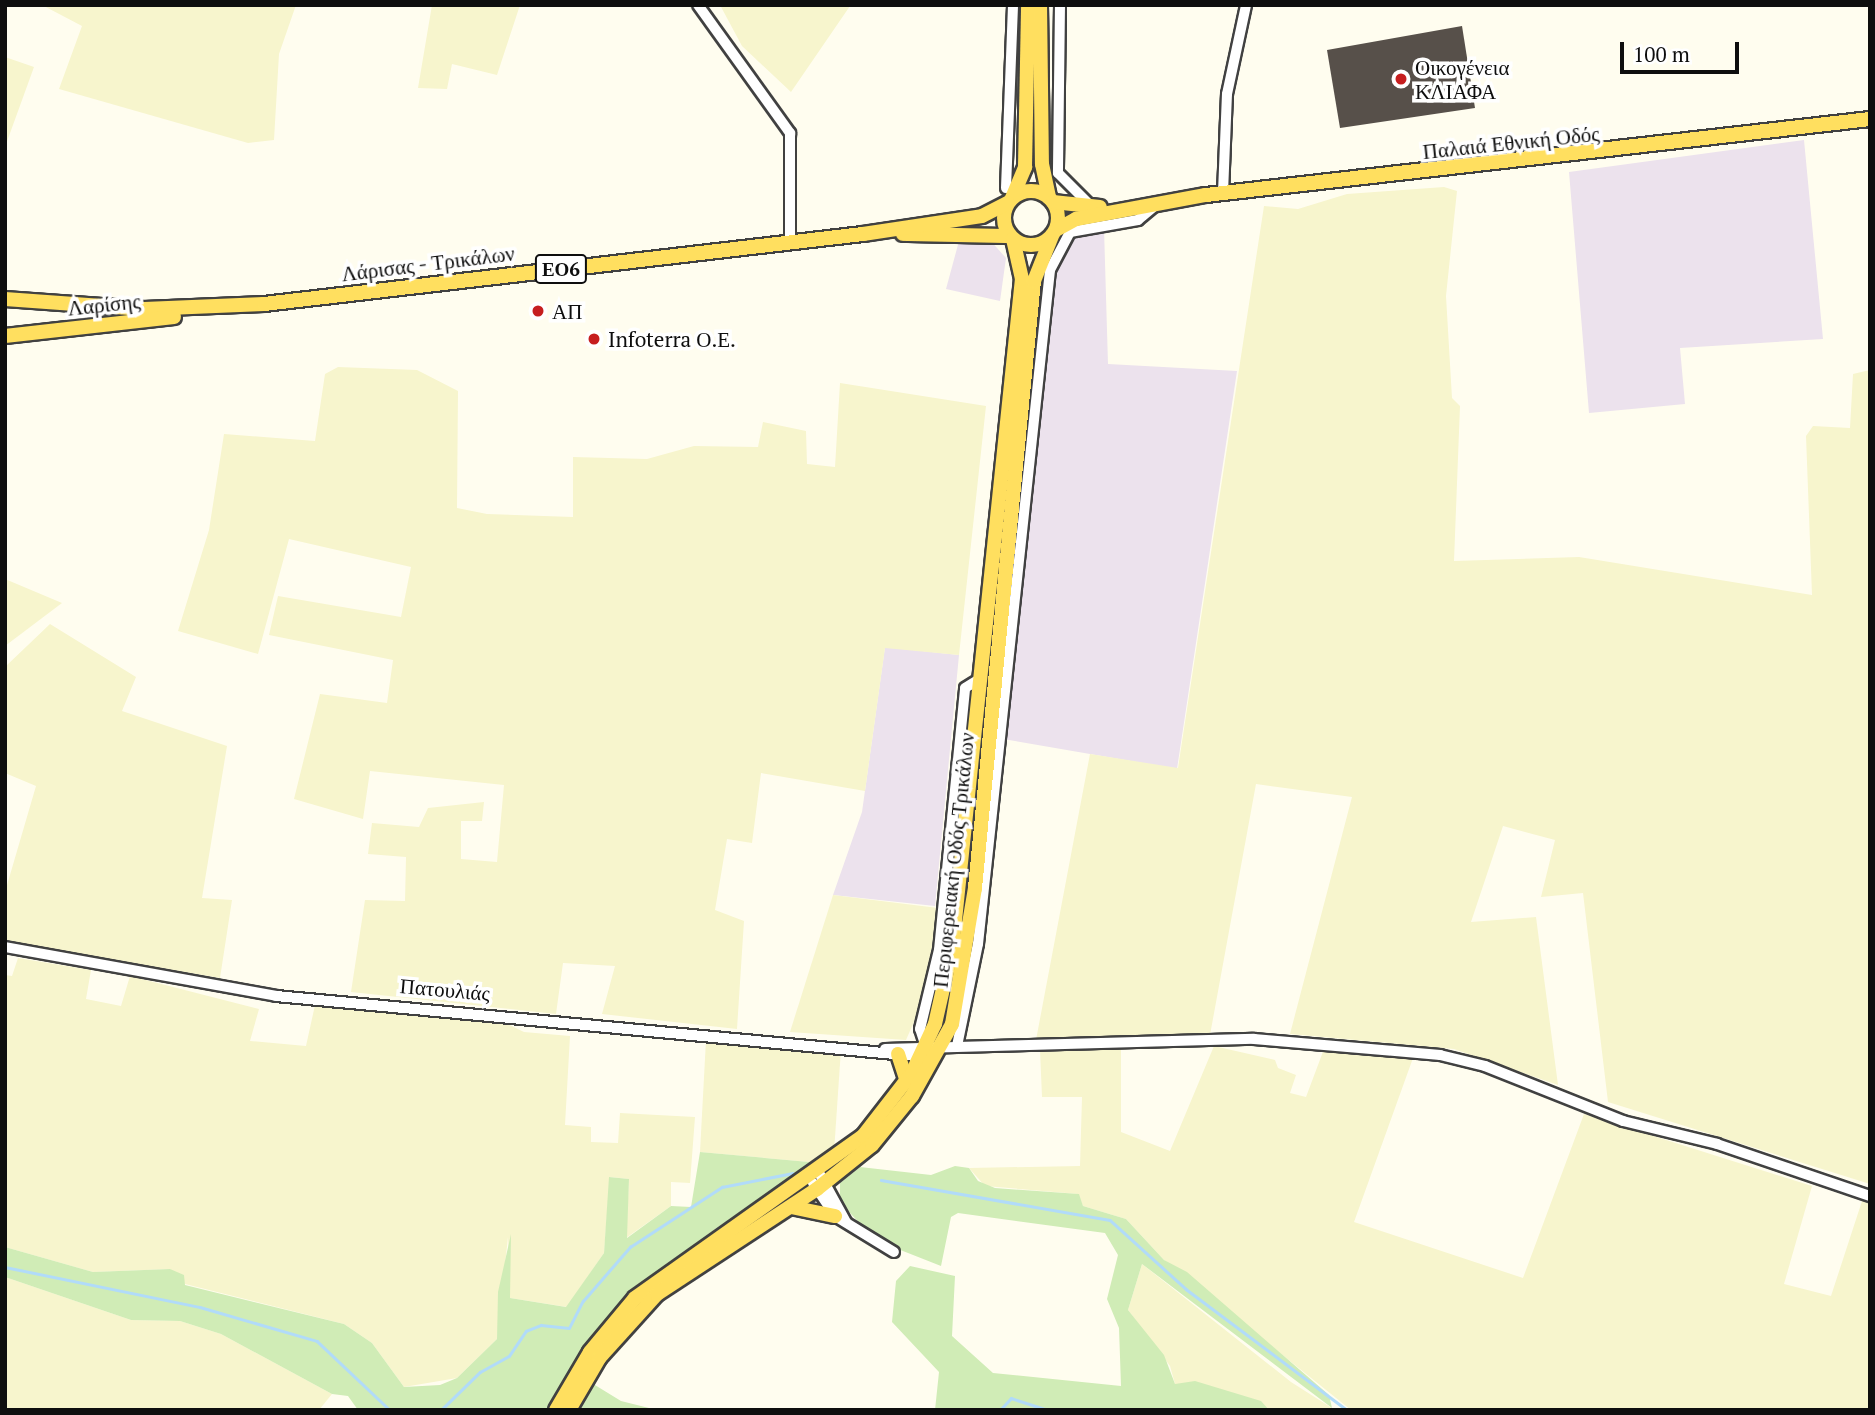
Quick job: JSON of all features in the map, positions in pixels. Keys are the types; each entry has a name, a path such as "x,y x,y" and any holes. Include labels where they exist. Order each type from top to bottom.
{"main road":[{"path":"1012,238 1003,220 1009,196 1025,167 1028,5"},
{"path":"1040,5 1042,164 1051,200 1054,233"},
{"name":"Παλαιά Εθνική Οδός","path":"1054,233 1076,219 1223,192 1870,119"},
{"name":"ΕΟ6","path":"1009,196 1027,191 1051,200"},
{"name":"Λάρισας - Τρικάλων","path":"207,308 863,234 982,216 1009,196"},
{"name":"Παλαιά Εθνική Οδός","path":"1051,200 1093,208 1157,204"},
{"name":"Λάρισας - Τρικάλων","path":"863,234 982,231 1012,238"},
{"name":"ΕΟ6","path":"1012,238 1029,246 1054,233"},
{"name":"Περιφερειακή Οδός Τρικάλων","path":"556,1410 595,1345 635,1298 818,1180 885,1131 931,1052 968,952 1026,425 1034,281 1054,233"},
{"name":"Περιφερειακή Οδός Τρικάλων","path":"569,1410 600,1357 643,1306 790,1207 863,1136 931,1052 947,985 1022,279 1012,238"},
{"name":"ΕΟ6","path":"5,299 207,308"},
{"name":"Λαρίσης","path":"5,336 207,308"},
{"path":"891,1052 907,1081"},
{"path":"790,1207 840,1219"}],"street":[{"path":"698,5 790,133 790,243"},
{"path":"1009,196 1013,5"},
{"path":"1060,5 1058,173 1093,208"},
{"path":"1223,192 1227,94 1246,5"},
{"path":"1026,425 1046,290 1059,244 1075,229 1138,220 1157,204"},
{"path":"957,1046 975,968 1001,652"},
{"name":"Πατουλιάς","path":"5,947 276,996 891,1052 931,1052 957,1046 1278,1040 1440,1055 1485,1066 1623,1121 1717,1144 1870,1196"},
{"path":"818,1180 840,1219 894,1252"}],"shaded area":[{"path":"42,5 296,5 279,54 274,140 248,143 59,89 82,26"},
{"path":"432,5 520,5 497,75 452,64 447,89 418,88"},
{"path":"720,5 858,5 850,6 791,92 742,46"},
{"path":"5,57 34,67 5,147"},
{"path":"1804,140 1823,339 1680,348 1685,404 1589,413 1569,172"},
{"path":"1444,187 1457,191 1446,296 1452,398 1460,406 1454,561 1579,557 1812,595 1806,436 1813,426 1850,428 1853,374 1870,370 1870,1184 1608,1102 1583,893 1541,897 1555,840 1503,826 1471,922 1536,917 1558,1085 1454,1049 1290,1034 1352,797 1256,784 1210,1035 1036,1040 1090,754 1178,768 1264,206 1298,209 1347,194"},
{"path":"1104,228 1108,364 1237,371 1177,769 1003,739 1053,272 1071,233"},
{"path":"989,239 1006,258 1000,301 946,289 959,241"},
{"path":"338,367 417,370 458,391 457,508 487,514 573,517 573,457 647,459 694,446 758,447 763,422 806,431 807,464 835,467 840,383 986,406 959,655 885,648 865,791 761,773 752,843 727,839 715,910 744,921 737,1029 602,1014 615,966 563,963 556,1014 351,992 365,900 405,901 406,857 368,854 372,823 419,827 428,808 484,802 482,821 461,821 461,859 497,862 504,785 370,771 363,819 294,799 320,694 387,703 393,660 269,635 278,596 401,617 411,567 289,539 258,654 178,631 209,530 224,434 315,441 325,374"},
{"path":"5,579 62,603 5,646"},
{"path":"50,624 136,677 122,711 227,746 202,898 232,900 220,978 5,942 5,892 36,786 5,773 5,667"},
{"path":"885,647 959,655 935,906 833,895 862,812"},
{"path":"833,895 938,908 924,999 906,1040 790,1032"},
{"path":"18,958 91,970 86,999 121,1006 130,976 259,1009 250,1041 306,1046 315,1005 499,1020 524,1032 570,1036 565,1125 591,1127 591,1142 618,1143 620,1113 695,1117 690,1183 671,1182 671,1206 626,1238 629,1179 610,1177 604,1253 567,1307 510,1298 508,1237 497,1339 457,1378 404,1387 372,1343 344,1324 185,1284 170,1269 93,1272 5,1247 5,975 12,976"},
{"path":"706,1040 841,1049 834,1152 820,1163 700,1152"},
{"path":"1214,1046 1275,1060 1278,1068 1296,1075 1290,1093 1306,1097 1324,1049 1413,1058 1354,1222 1523,1278 1584,1114 1812,1186 1784,1284 1831,1296 1862,1201 1870,1202 1870,1410 1351,1410 1164,1260 1126,1219 1083,1206 1078,1194 985,1186 969,1168 1080,1166 1082,1097 1042,1097 1040,1050 1121,1047 1121,1132 1170,1151"},
{"path":"1142,1264 1291,1382 1335,1410 1269,1410 1203,1384 1175,1384 1170,1366 1128,1310"},
{"path":"5,1277 131,1320 180,1321 221,1334 332,1394 319,1410 5,1410"}],"green space":[{"path":"700,1152 820,1163 715,1229 629,1297 585,1348 550,1410 358,1410 348,1396 332,1394 221,1334 180,1321 131,1320 5,1277 5,1247 93,1272 170,1269 184,1275 185,1285 344,1324 372,1343 404,1387 440,1385 457,1378 497,1339 498,1292 511,1234 510,1298 566,1307 604,1253 609,1177 629,1179 627,1238 671,1206 691,1207"},
{"path":"955,1166 969,1168 978,1181 995,1188 1079,1194 1083,1206 1126,1219 1164,1260 1187,1272 1329,1395 1332,1408 1142,1264 1128,1310 1164,1355 1175,1384 1195,1381 1261,1401 1269,1410 935,1410 939,1372 892,1322 896,1281 910,1266 955,1276 952,1336 993,1373 1121,1386 1119,1328 1107,1299 1118,1255 1105,1233 958,1213 951,1217 941,1266 875,1240 840,1202 840,1183 860,1167 931,1175"},
{"path":"590,1382 621,1401 657,1410 576,1410"}],"building":[{"name":"Οικογένεια ΚΛΙΑΦΑ","path":"1462,26 1475,108 1340,128 1327,50"}],"waterway":[{"path":"441,1410 480,1372 509,1356 526,1331 541,1325 569,1328 583,1301 630,1247 722,1187 793,1173"},
{"path":"881,1180 1110,1220 1186,1289 1347,1410"},
{"path":"5,1267 200,1307 317,1341 390,1410"},
{"path":"1000,1410 1011,1398 1049,1410"}],"place":[{"name":"Οικογένεια ΚΛΙΑΦΑ","path":"1401,79"},
{"name":"ΑΠ","path":"538,311"},
{"name":"Infoterra Ο.Ε.","path":"594,339"}]}
